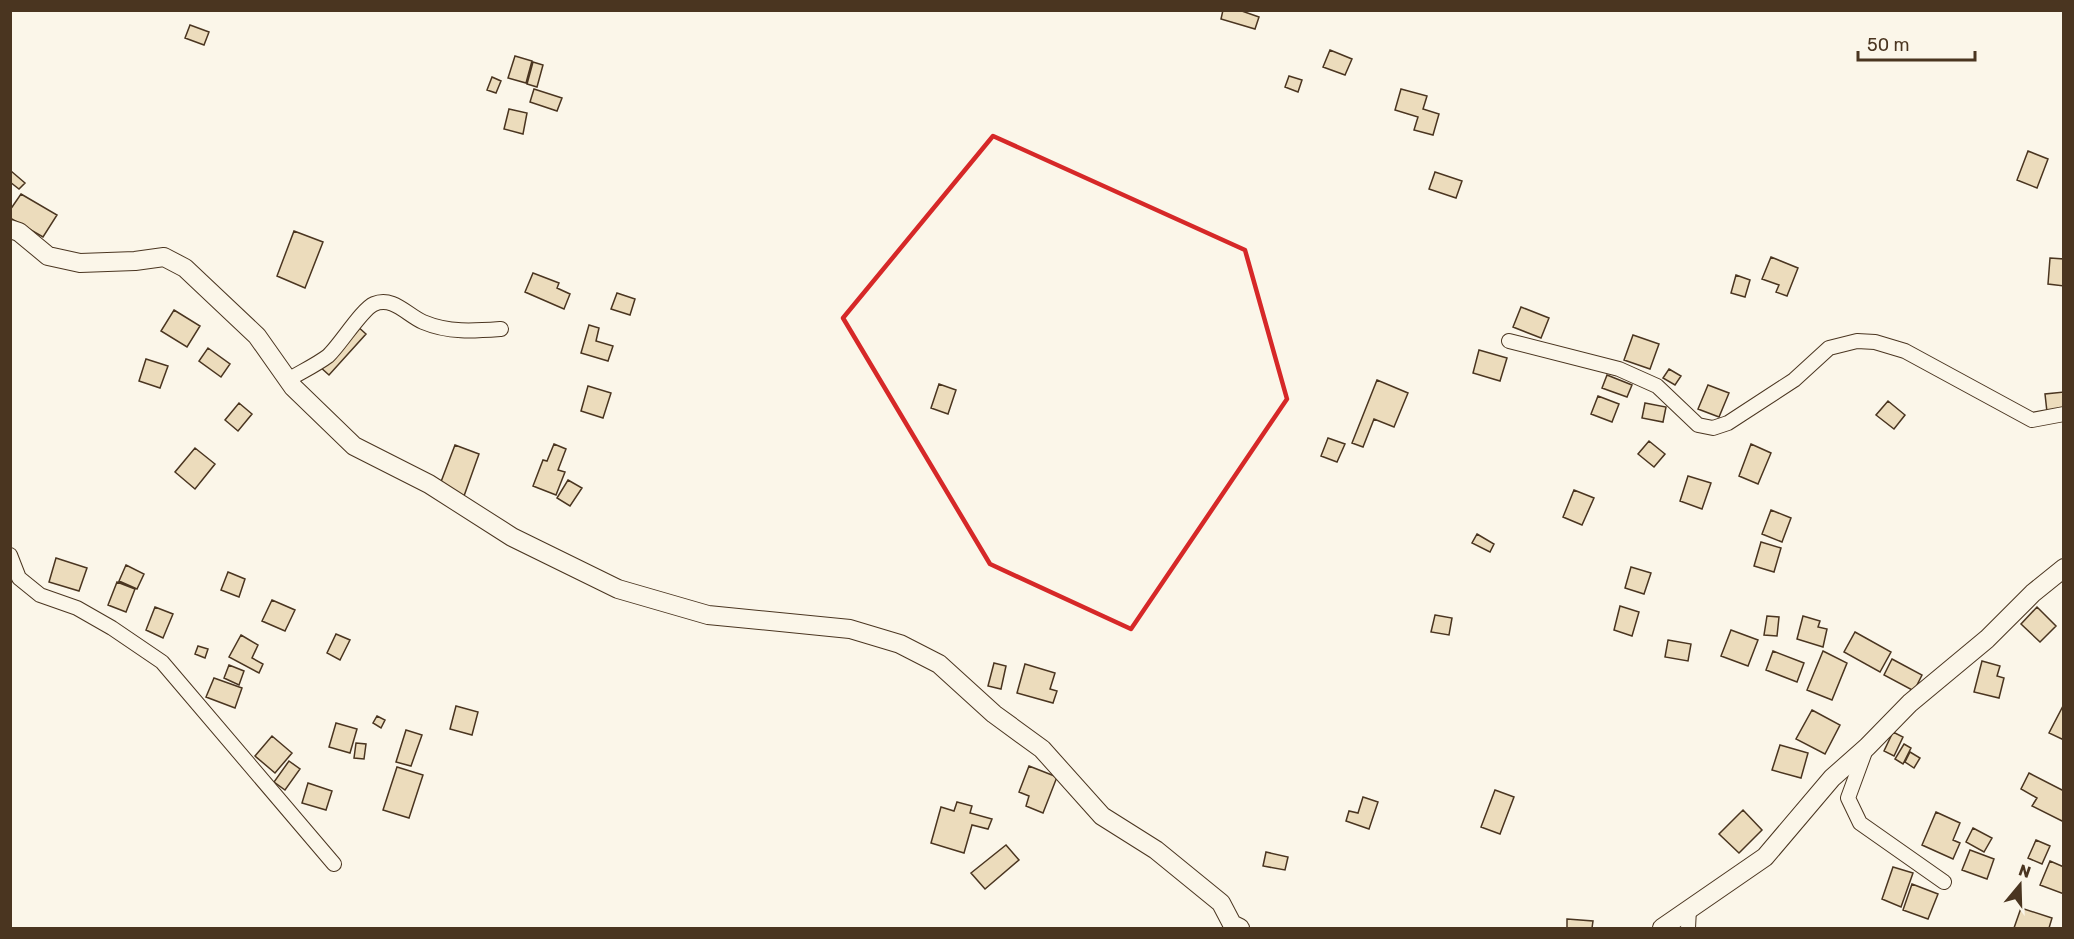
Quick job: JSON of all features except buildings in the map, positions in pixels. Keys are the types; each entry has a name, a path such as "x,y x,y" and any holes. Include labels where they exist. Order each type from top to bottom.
{"street":[{"path":"10,229 19,232 48,256 80,263 135,261 164,257 185,268 257,336 293,387 354,446 429,484 512,537 618,589 708,615 850,629 900,644 939,663 994,714 1042,749 1102,816 1156,850 1221,903 1232,924 1240,928"},
{"path":"288,380 328,355 372,305 386,302 406,310 421,321 445,329 466,331 501,329"},
{"path":"1509,341 1619,369 1657,387 1698,425 1713,428 1728,423 1794,380 1829,348 1857,341 1875,342 1905,351 2032,420 2064,414"},
{"path":"10,555 19,578 39,595 77,608 112,628 162,662 334,864"},
{"path":"1662,928 1765,857 1832,778 1867,747 1910,703 1987,639 2033,593 2064,568"},
{"path":"1867,747 1848,798 1860,823 1944,882"},
{"path":"1688,928 1689,909"}],"highlighted area":[{"path":"993,136 1245,250 1287,399 1131,629 990,564 843,318"}]}
